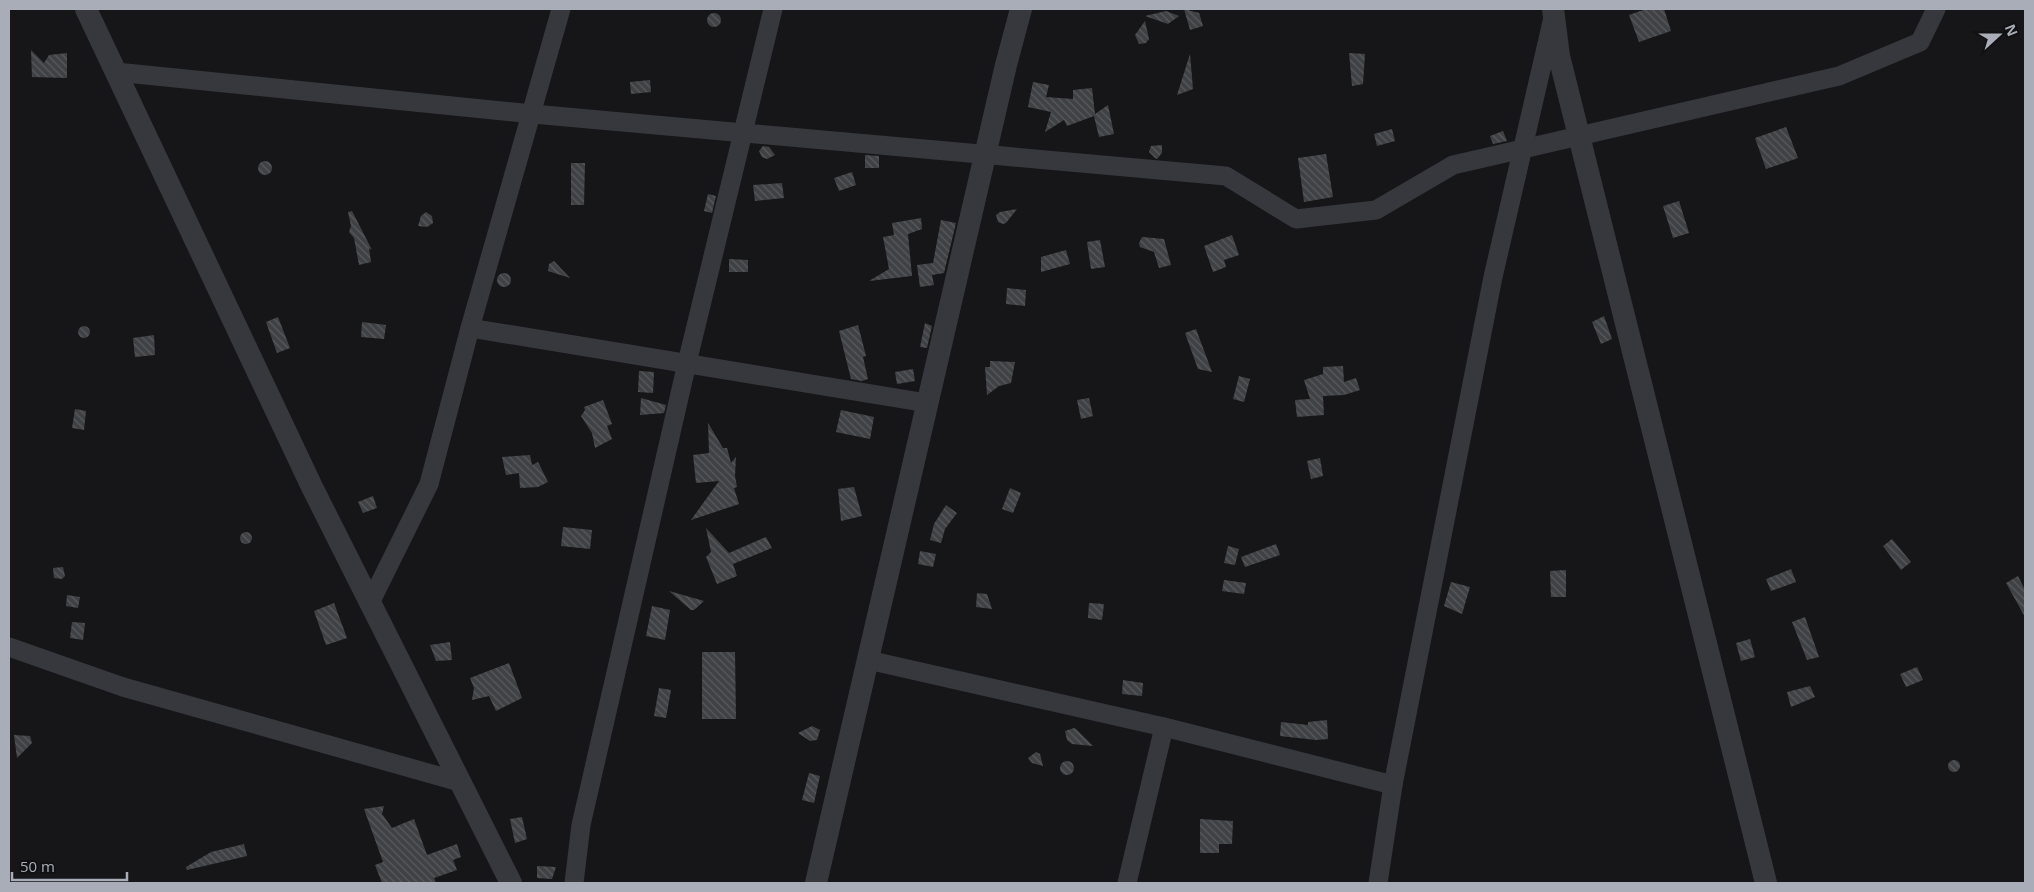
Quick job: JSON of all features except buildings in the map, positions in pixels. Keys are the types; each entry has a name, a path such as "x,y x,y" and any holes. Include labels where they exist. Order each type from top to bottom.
{"street":[{"path":"86,9 308,478 511,883"},
{"path":"370,603 429,484 470,328 533,114 561,9"},
{"path":"574,883 581,825 687,363 773,9"},
{"path":"816,883 927,403 1021,9"},
{"path":"116,72 533,114 743,132 985,156 1226,176 1296,219 1376,210 1453,165 1839,76 1920,42 1936,9"},
{"path":"1553,12 1559,56 1766,883"},
{"path":"1378,883 1393,785 1493,277 1553,12"},
{"path":"470,328 927,403"},
{"path":"9,647 123,687 460,782"},
{"path":"868,660 1164,727 1393,785"},
{"path":"1126,883 1164,727"}]}
